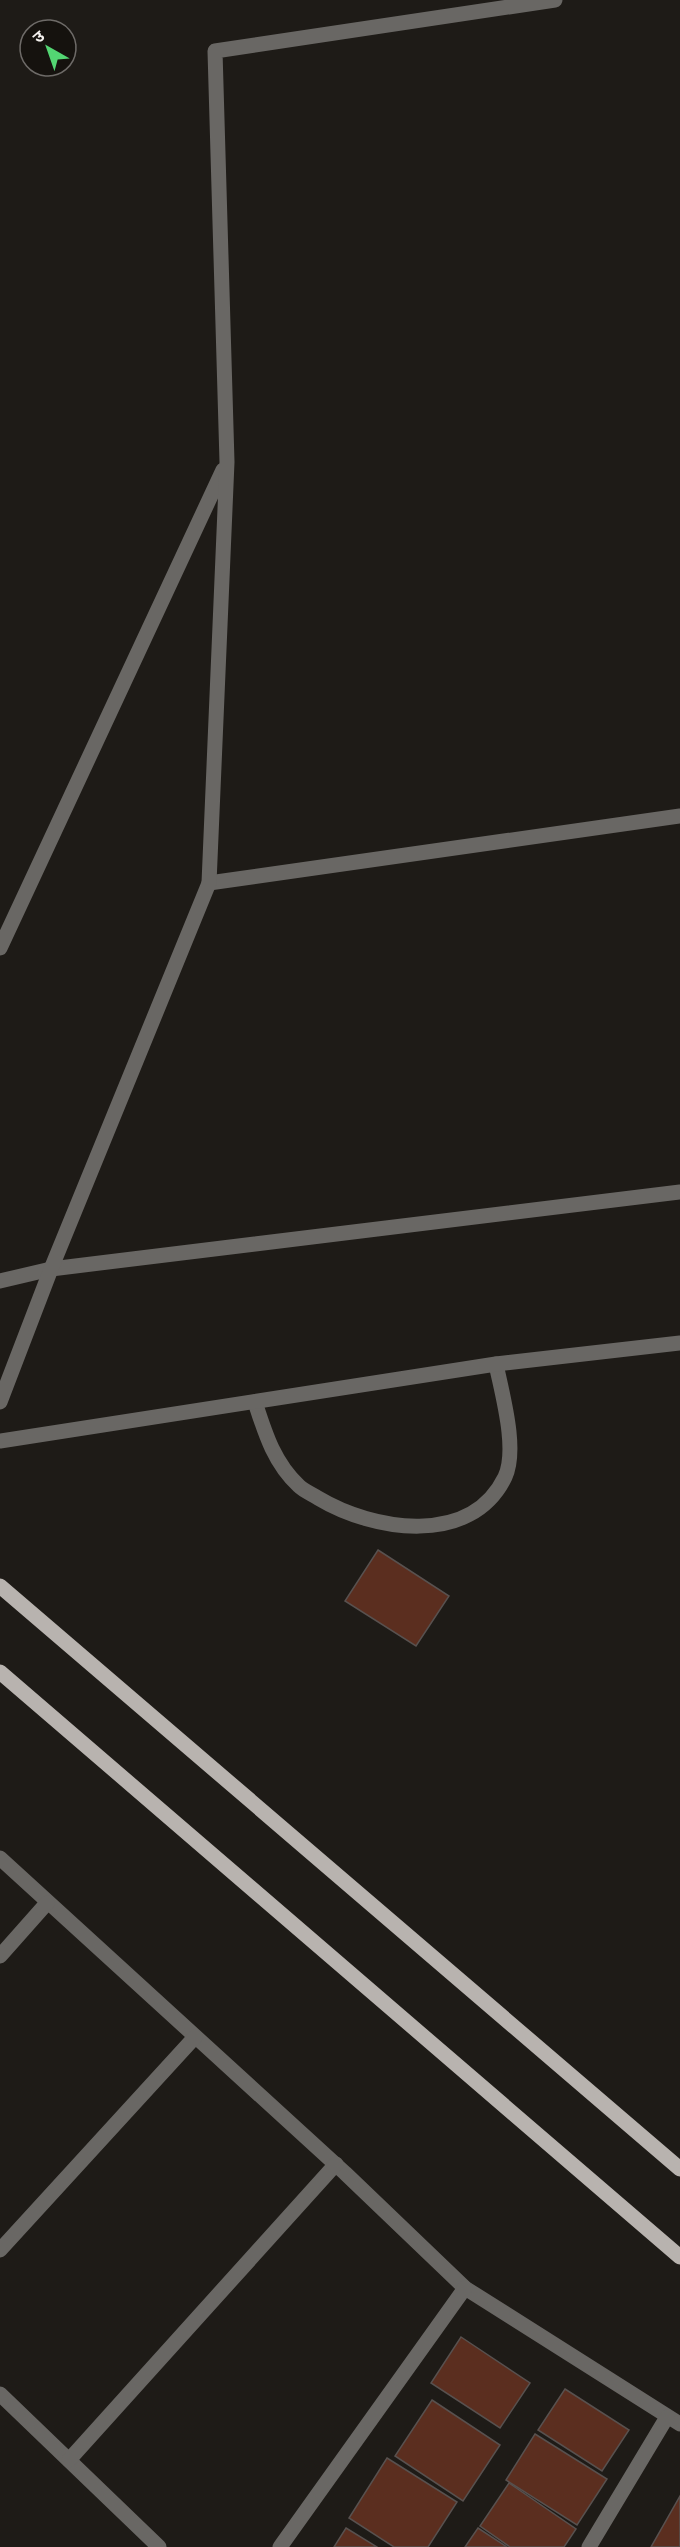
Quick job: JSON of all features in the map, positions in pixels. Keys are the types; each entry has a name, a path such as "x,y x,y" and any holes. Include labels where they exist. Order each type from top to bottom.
{"main road":[{"path":"0,1586 680,2169"},
{"path":"0,1672 680,2257"}],"street":[{"path":"0,1402 51,1269 209,883 227,462 214,51 555,0"},
{"path":"0,948 227,462"},
{"path":"209,883 680,816"},
{"path":"0,1281 51,1269 680,1192"},
{"path":"0,1441 496,1364 680,1343"},
{"path":"255,1402 271,1451 299,1486 335,1508 381,1523 423,1527 456,1521 484,1505 506,1476 511,1442 496,1364"},
{"path":"0,1858 336,2164 465,2288 674,2421 589,2547"},
{"path":"0,1956 47,1903"},
{"path":"0,2250 195,2037"},
{"path":"69,2460 336,2164"},
{"path":"280,2547 465,2288"},
{"path":"0,2394 159,2547"}],"building":[{"path":"378,1550 449,1596 416,1646 345,1601"},
{"path":"461,2337 530,2383 500,2428 431,2383"},
{"path":"565,2389 629,2430 602,2471 538,2430"},
{"path":"432,2400 500,2445 463,2501 395,2456"},
{"path":"535,2434 607,2479 577,2525 506,2480"},
{"path":"387,2458 457,2502 428,2547 394,2547 349,2518"},
{"path":"509,2483 576,2529 564,2547 510,2547 480,2526"},
{"path":"680,2496 680,2547 651,2547"},
{"path":"346,2528 377,2547 334,2547"},
{"path":"478,2528 507,2547 465,2547"}]}
